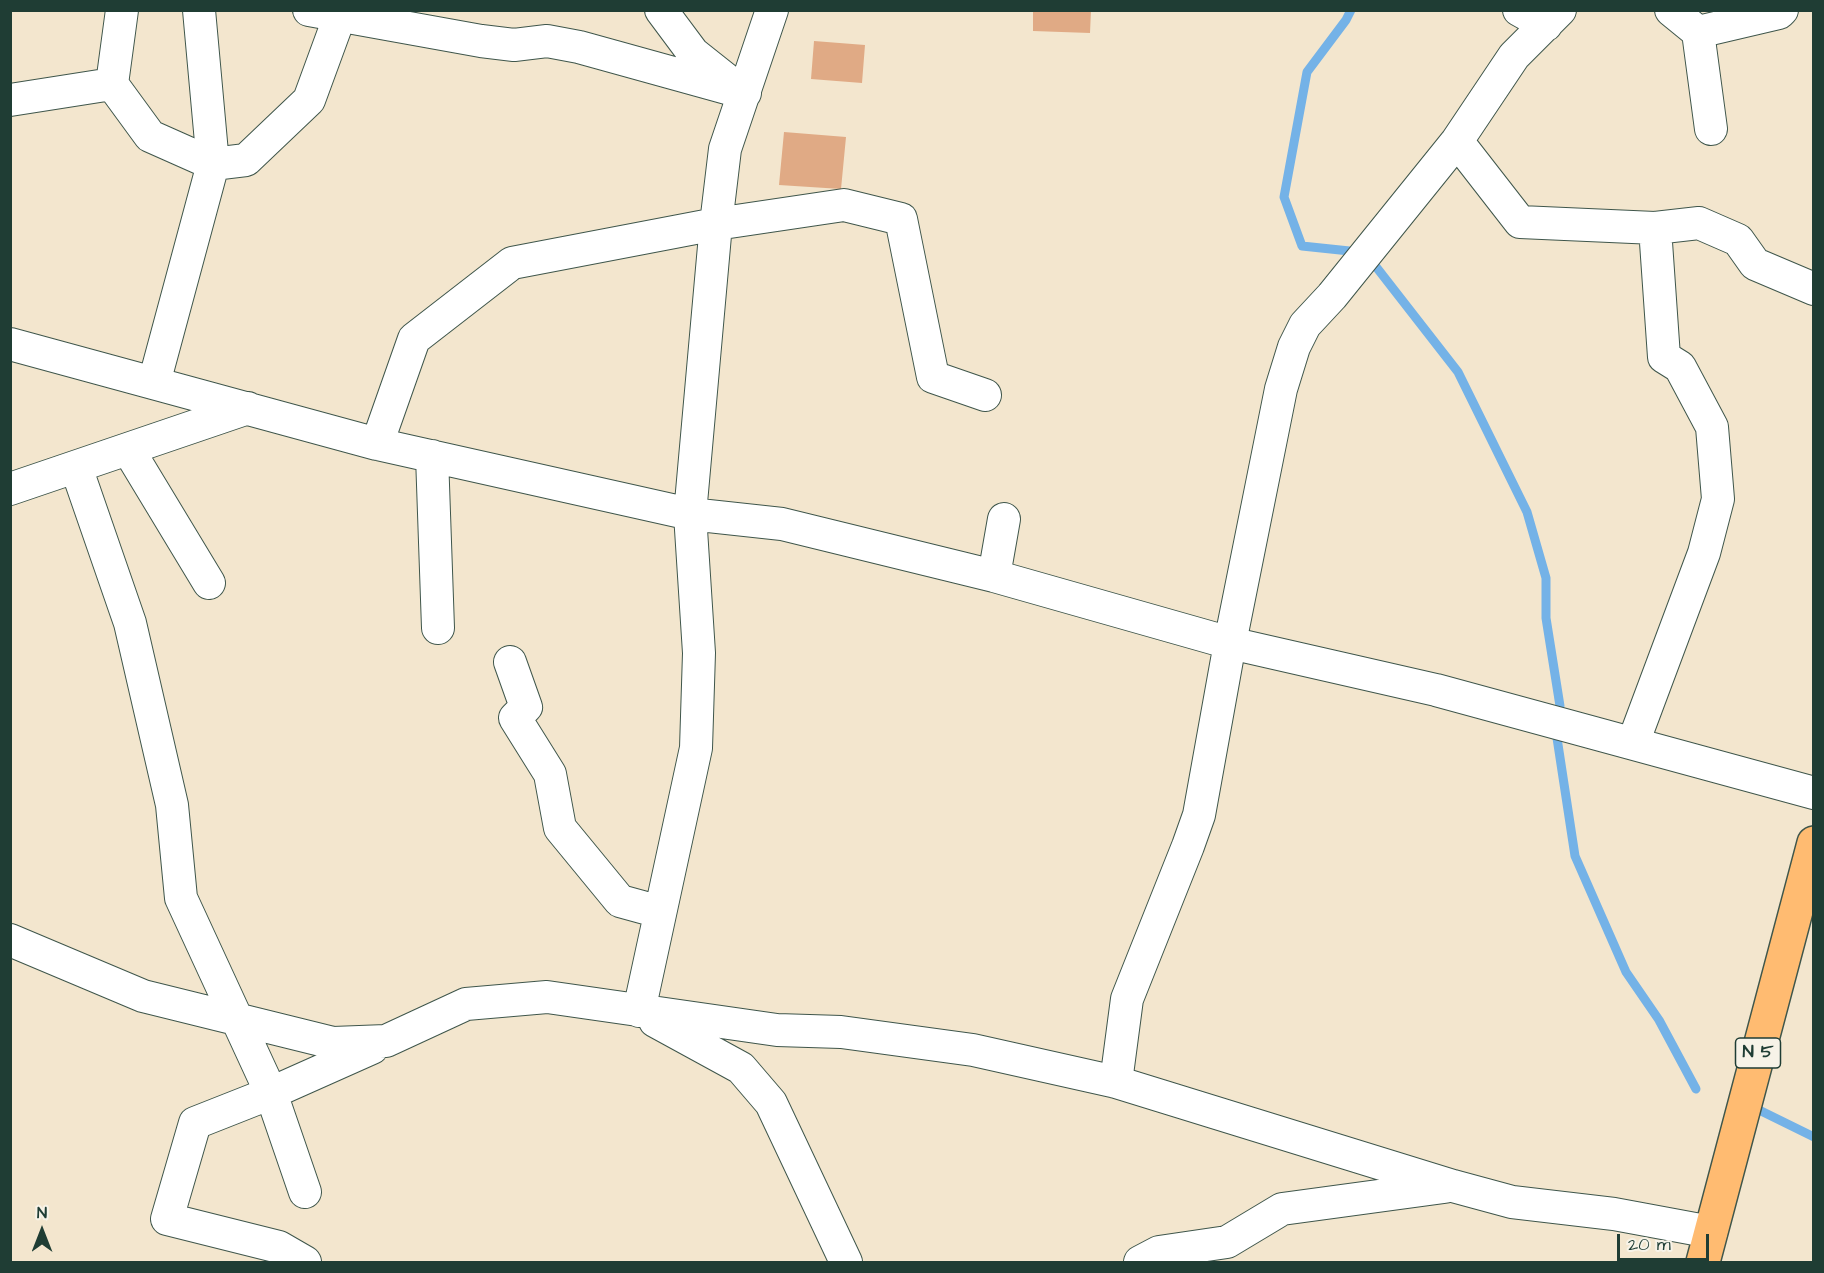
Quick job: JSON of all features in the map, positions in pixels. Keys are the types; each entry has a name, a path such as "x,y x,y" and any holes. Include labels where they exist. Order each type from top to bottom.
{"highway":[{"name":"N 5","path":"1707,1247 1814,843"}],"street":[{"path":"122,10 112,84 150,136 213,164 246,160 309,100 341,14"},
{"path":"154,383 213,164 199,10"},
{"path":"309,10 481,41 514,45 547,41 579,47 745,93"},
{"path":"661,10 693,53 745,93"},
{"path":"639,1011 696,748 699,653 690,514 725,149 772,10"},
{"path":"1671,10 1698,32 1711,129"},
{"path":"1698,32 1779,13 1782,10"},
{"path":"1116,1082 1127,999 1199,814 1230,643 1281,389 1294,346 1305,326 1332,296 1457,141 1542,15"},
{"path":"10,100 112,84"},
{"path":"1457,141 1520,222 1655,228 1700,223 1738,240 1755,264 1814,289"},
{"path":"376,444 414,339 512,263 716,224 844,206 901,219 933,377 985,395"},
{"path":"1633,743 1704,553 1718,499 1712,427 1680,367 1664,357 1655,228"},
{"path":"10,344 376,444 690,514 782,524 994,576 1230,643 1436,690 1814,793"},
{"path":"10,489 248,408"},
{"path":"128,449 209,583"},
{"path":"432,456 438,628"},
{"path":"76,466 130,623 172,805 181,898 271,1093 305,1192"},
{"path":"994,576 1004,519"},
{"path":"510,662 526,707 515,718 550,774 560,828 620,901 660,912"},
{"path":"10,940 143,996 333,1043 387,1041"},
{"path":"305,1263 279,1247 167,1219 195,1123 271,1093 466,1004 547,997 777,1030 841,1032 973,1050 1116,1082 1512,1202 1614,1214 1707,1247"},
{"path":"639,1011 741,1068 771,1103 846,1263"},
{"path":"1140,1263 1159,1252 1227,1242 1282,1209 1453,1186"}],"building":[{"path":"1033,10 1091,10 1090,33 1033,31"},
{"path":"814,41 865,45 862,83 811,79"},
{"path":"784,132 846,137 841,189 779,185"}],"waterway":[{"path":"1351,10 1307,72 1284,197 1302,246 1359,252"},
{"path":"1370,259 1458,372 1527,512 1546,578 1546,618 1560,706"},
{"path":"1557,738 1575,856 1626,972 1659,1020 1696,1089"},
{"path":"1757,1109 1814,1137"}]}
